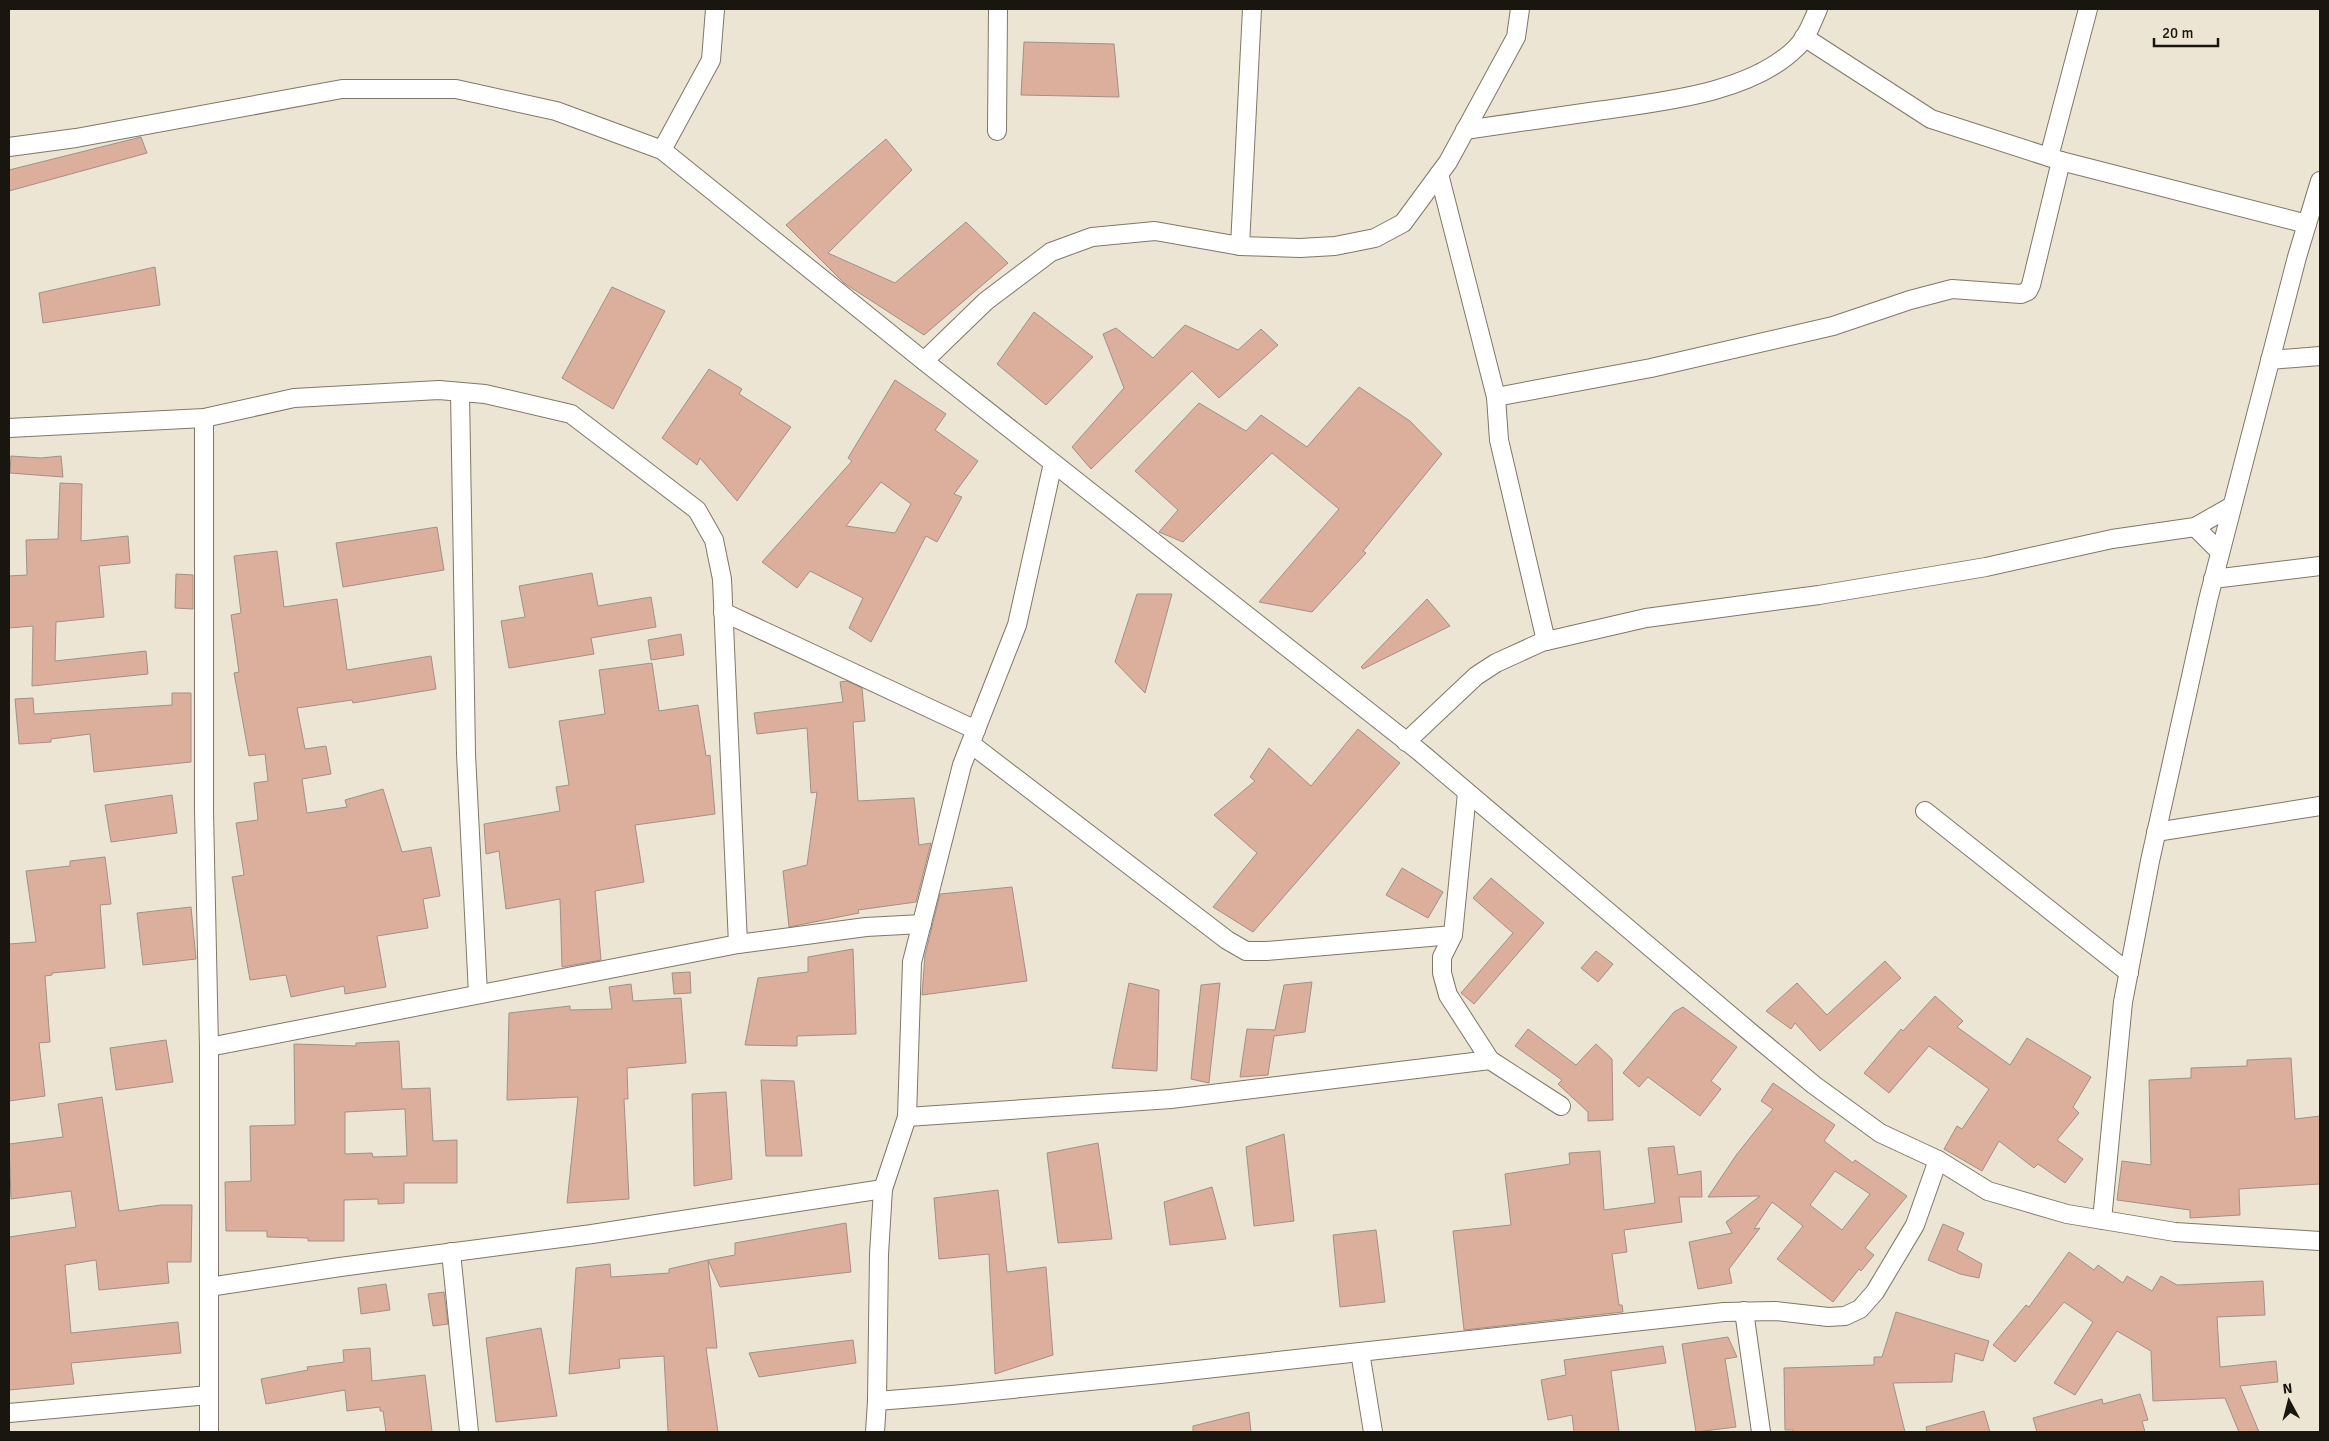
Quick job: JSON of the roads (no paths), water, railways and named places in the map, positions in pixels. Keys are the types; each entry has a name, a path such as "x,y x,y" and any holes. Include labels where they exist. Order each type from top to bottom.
{"street":[{"path":"662,150 711,60 715,9"},
{"path":"997,132 998,9"},
{"path":"1240,246 1252,9"},
{"path":"924,362 986,301 1044,257 1051,252 1092,237 1156,231 1240,246 1300,248 1335,246 1375,238 1404,223 1439,174 1516,37 1520,9"},
{"path":"1465,130 1679,99 1734,84 1767,69 1796,48 1804,37 1818,9"},
{"path":"1496,398 1651,368 1832,326 1910,300 1952,289 2021,294 2028,291 2031,285 2055,159 2088,9"},
{"path":"1804,37 1931,119 2055,159 2307,224"},
{"path":"9,147 76,138 342,89 456,88 556,111 662,150 924,362 1406,742 1814,1085 1880,1133 1938,1160 1988,1191 2067,1214 2175,1232 2320,1241"},
{"path":"1439,174 1496,398 1499,440 1546,641"},
{"path":"2102,1220 2123,1002 2156,832 2213,579 2270,360 2320,181"},
{"path":"2270,360 2320,356"},
{"path":"9,428 204,418 294,398 439,390 485,394 571,414 697,510 714,540 722,578 738,944"},
{"path":"460,392 466,754 478,994"},
{"path":"204,418 204,811 209,1047 208,1432"},
{"path":"875,1432 879,1254 883,1189 907,1117 912,962 962,765 1017,626 1053,463"},
{"path":"1406,742 1476,676 1496,663 1546,641 1646,618 1819,595 1986,567 2112,539 2195,527 2232,506"},
{"path":"2195,527 2220,552"},
{"path":"2213,579 2320,566"},
{"path":"722,612 974,737 1184,908 1227,940 1246,951 1267,951 1453,935"},
{"path":"1467,793 1453,935 1442,957 1442,973 1448,995 1490,1060 1562,1106"},
{"path":"2156,832 2320,806"},
{"path":"1925,812 2129,973"},
{"path":"209,1047 738,944 866,927 922,924"},
{"path":"907,1117 1171,1099 1490,1060"},
{"path":"877,1401 952,1396 1744,1311 1776,1311 1828,1317 1845,1316 1860,1309 1875,1292 1914,1224 1938,1160"},
{"path":"209,1287 592,1234 883,1189"},
{"path":"451,1252 469,1432"},
{"path":"1744,1311 1761,1432"},
{"path":"1360,1352 1373,1432"},
{"path":"9,1413 209,1395"}]}
